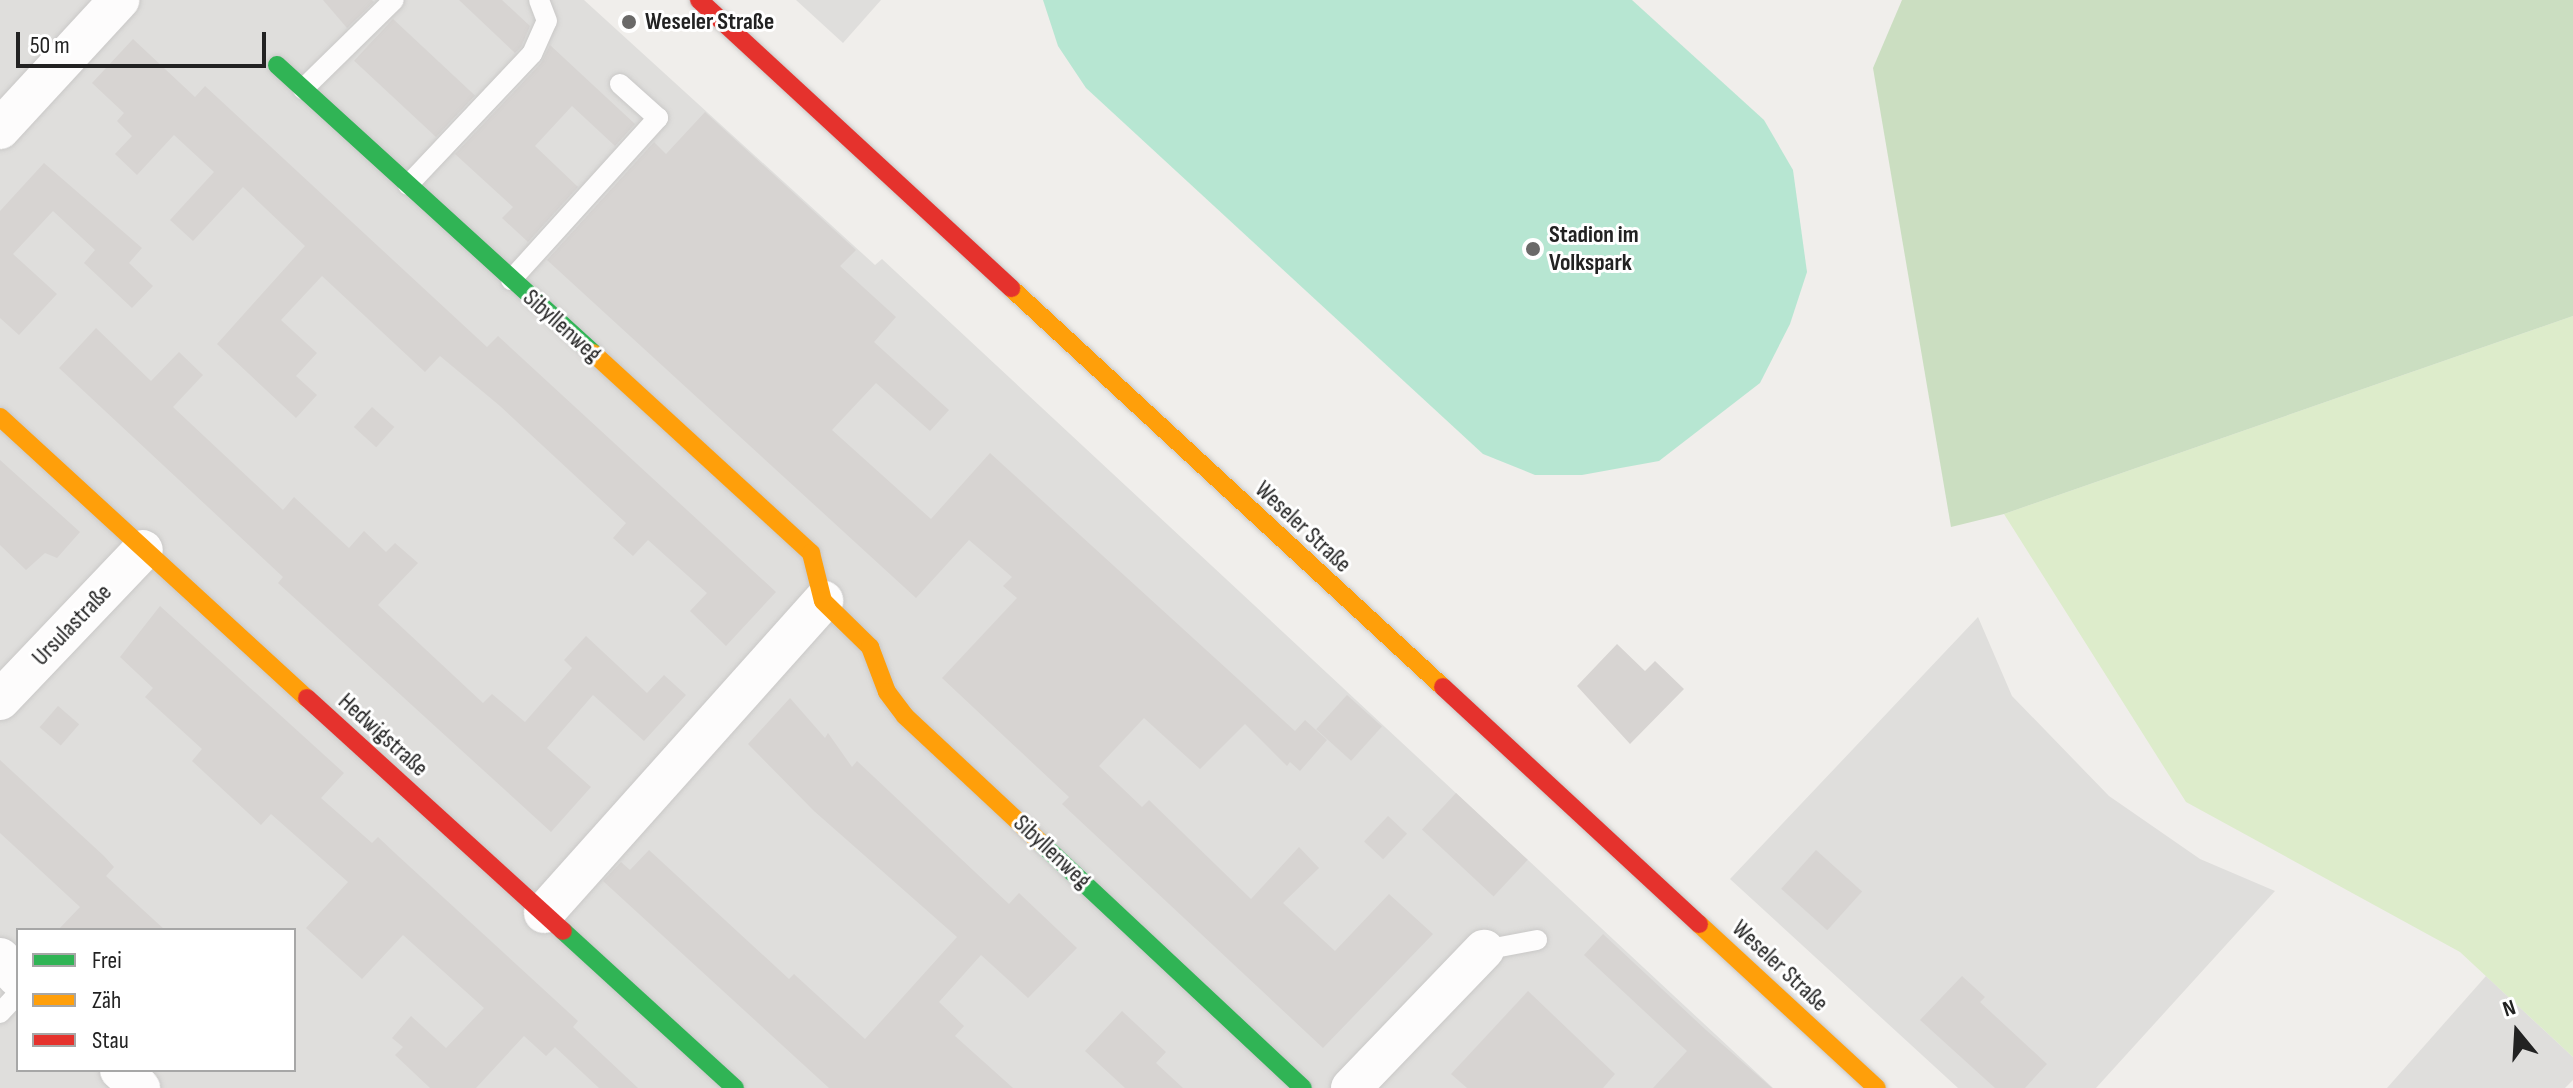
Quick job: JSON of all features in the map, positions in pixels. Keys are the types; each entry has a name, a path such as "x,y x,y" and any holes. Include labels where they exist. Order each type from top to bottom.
{"street":[{"path":"0,129 119,0"},
{"name":"Weseler Straße","path":"699,0 1877,1088"},
{"name":"Sibyllenweg","path":"277,65 811,553 823,601 870,647 887,692 905,716 1303,1088"},
{"name":"Hedwigstraße","path":"0,417 735,1088"},
{"name":"Ursulastraße","path":"0,700 143,550"},
{"path":"544,913 823,601"},
{"path":"1351,1088 1484,950"},
{"path":"0,958 16,975"},
{"path":"122,1072 140,1088"}],"lane":[{"path":"303,89 394,0"},
{"path":"408,185 532,54 547,21 539,0"},
{"path":"511,280 658,118 620,84"},
{"path":"1484,950 1537,940"},
{"path":"0,1013 16,996"}],"shaded area":[{"path":"0,0 584,0 875,265 882,259 1773,1088 0,1088"},
{"path":"796,0 881,0 843,43"},
{"path":"1978,617 2012,696 2109,796 2200,859 2275,891 2096,1088 1958,1088 1730,879"},
{"path":"2486,976 2573,1057 2573,1080 2565,1088 2387,1088"}],"green space":[{"name":"Stadion im Volkspark","path":"1043,0 1632,0 1764,120 1793,170 1807,272 1790,324 1760,383 1659,461 1582,475 1535,475 1483,454 1086,88 1058,46"},
{"path":"1902,0 2573,0 2573,316 2004,514 1951,527 1873,68"},
{"path":"2573,316 2573,1057 2460,952 2186,802 2004,514"}],"building":[{"path":"323,0 372,0 374,2 347,28"},
{"path":"459,0 502,0 530,26 521,47 515,53"},
{"path":"393,19 475,95 436,137 354,61"},
{"path":"133,39 195,97 205,86 487,347 498,336 776,592 726,646 690,611 707,593 648,540 633,556 613,538 626,523 500,406 440,356 425,372 322,276 281,320 317,353 296,376 317,395 296,418 217,344 305,246 243,187 193,241 170,220 214,172 174,135 137,175 115,154 132,136 117,121 124,113 92,83"},
{"path":"550,45 635,124 615,146 572,106 535,146 578,187 528,242 502,218 513,207 455,154 541,63"},
{"path":"705,112 856,250 840,266 896,317 874,342 949,410 930,431 876,383 832,430 931,519 990,453 1295,731 1305,720 1327,740 1300,771 1290,762 1287,766 1245,724 1200,769 1144,718 1099,766 1142,807 1149,800 1251,899 1299,847 1319,868 1283,903 1335,951 1389,894 1433,934 1323,1048 1062,804 1069,797 942,678 1017,598 1003,586 1012,577 969,540 916,598 547,260 654,142 666,154"},
{"path":"44,163 142,248 129,263 153,286 132,308 84,263 95,250 53,211 13,254 57,294 19,335 0,318 0,211"},
{"path":"96,328 151,381 179,352 203,375 173,407 283,510 294,497 349,548 364,531 386,552 395,543 418,563 378,605 483,703 492,694 525,722 572,668 564,660 586,636 647,693 664,675 686,695 644,741 593,695 547,748 591,787 551,832 278,583 283,577 59,368"},
{"path":"372,407 394,427 376,447 354,427"},
{"path":"0,460 80,532 57,558 45,553 26,570 0,545"},
{"path":"160,606 344,773 321,798 372,843 378,837 578,1021 573,1027 638,1088 599,1088 555,1047 546,1056 524,1036 476,1088 430,1088 395,1055 403,1047 392,1038 411,1016 446,1048 484,1008 403,935 362,979 306,928 348,882 271,814 261,825 192,761 202,749 145,697 153,688 120,657"},
{"path":"1617,644 1645,671 1655,661 1684,689 1630,744 1577,686"},
{"path":"1347,695 1382,726 1351,761 1316,729"},
{"path":"790,698 825,738 828,733 852,767 857,761 1009,904 1019,893 1077,948 1028,998 981,955 939,1002 964,1026 955,1036 1013,1088 829,1088 603,881 621,862 630,870 649,850 789,979 794,974 865,1039 957,937 814,811 748,744"},
{"path":"58,706 79,724 61,746 40,727"},
{"path":"0,760 104,856 114,867 106,876 163,928 60,928 80,907 0,833"},
{"path":"1456,793 1528,860 1494,896 1422,830"},
{"path":"1388,816 1407,834 1383,859 1364,842"},
{"path":"1816,850 1862,891 1827,930 1781,889"},
{"path":"1603,934 1772,1088 1653,1088 1687,1051 1584,955"},
{"path":"1962,976 1985,997 1980,1002 2047,1064 2025,1088 1995,1088 1920,1020"},
{"path":"1528,991 1615,1074 1603,1088 1467,1088 1451,1074"},
{"path":"1122,1011 1166,1052 1156,1063 1183,1088 1125,1088 1085,1051"}],"traffic: fast":[{"path":"277,65 593,353"},
{"path":"1040,842 1303,1088"},
{"path":"563,931 735,1088"}],"traffic: slow":[{"path":"1011,288 1443,687"},
{"path":"593,353 811,553 823,601 870,647 887,692 905,716 1040,842"},
{"path":"0,417 307,698"},
{"path":"1699,924 1877,1088"}],"traffic: jam":[{"path":"699,0 1011,288"},
{"path":"1443,687 1699,924"},
{"path":"307,698 563,931"}],"place":[{"name":"Weseler Straße","path":"629,22"},
{"name":"Stadion im Volkspark","path":"1533,249"}]}
